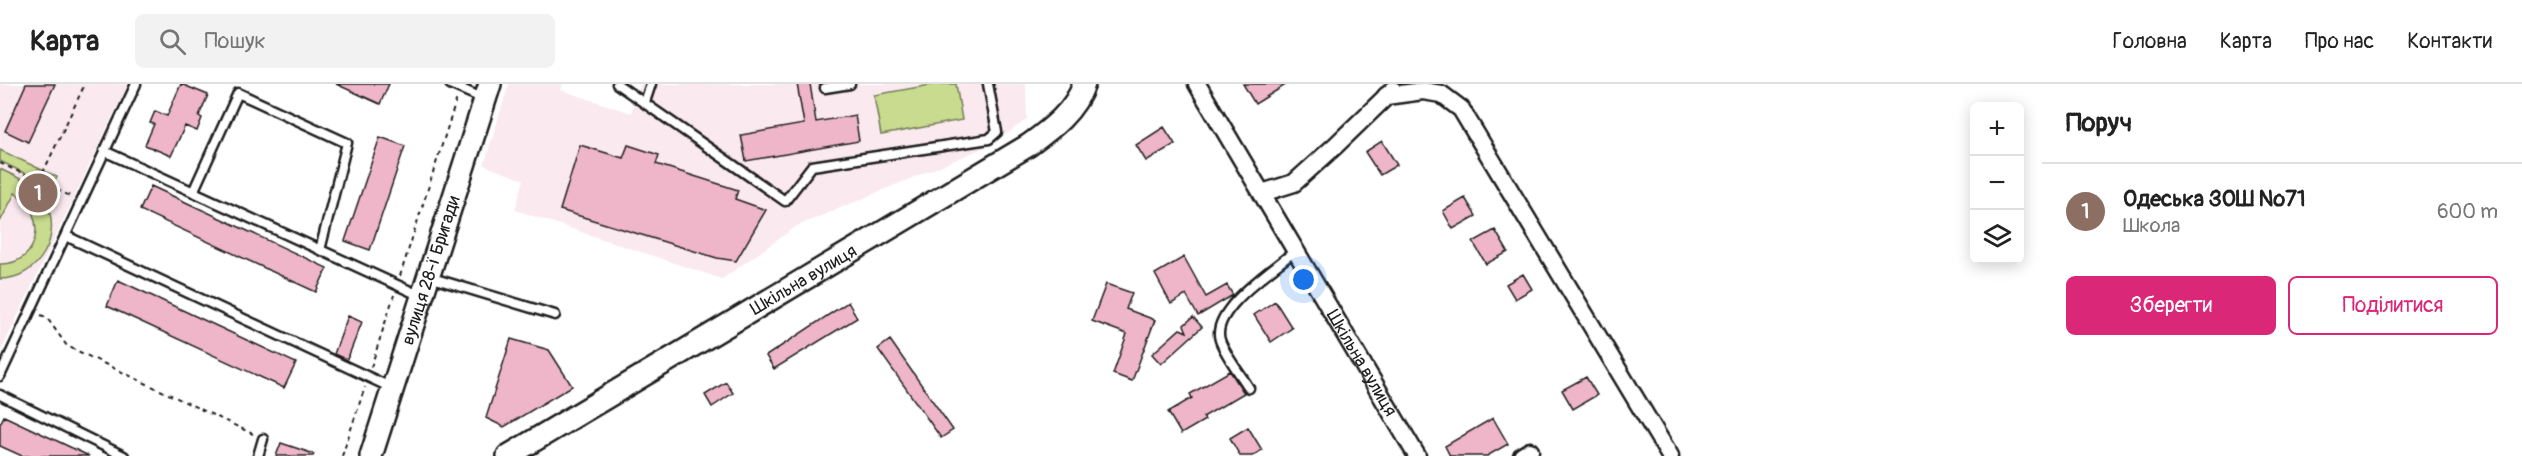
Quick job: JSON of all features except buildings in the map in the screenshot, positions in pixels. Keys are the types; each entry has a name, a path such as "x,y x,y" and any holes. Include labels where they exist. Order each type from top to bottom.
{"street":[{"name":"Шкільна вулиця","path":"1197,84 1417,456"},
{"path":"1262,193 1294,183 1398,84"},
{"name":"Шкільна вулиця","path":"508,456 1029,145 1052,128 1087,85"},
{"path":"1386,96 1423,91 1441,94 1461,109 1671,456"},
{"name":"вулиця 28-ї Бригади","path":"371,456 487,92"}],"lane":[{"path":"0,376 136,84"},
{"path":"450,84 487,92"},
{"path":"617,84 785,201 812,166 989,139 997,132 988,84"},
{"path":"645,102 651,84"},
{"path":"825,88 850,84"},
{"path":"193,192 238,93 248,97 346,143 320,250"},
{"path":"104,151 397,285 424,286 555,315"},
{"path":"66,236 393,388"},
{"path":"1249,388 1220,340 1219,325 1228,309 1244,293 1295,251"},
{"path":"0,394 124,456"},
{"path":"258,456 263,439"}],"path":[{"path":"39,181 85,84"},
{"path":"342,456 460,88"},
{"path":"0,163 81,201"},
{"path":"31,310 47,318 67,346 263,439"}],"shaded area":[{"path":"0,84 128,84 0,353"},
{"path":"509,84 563,84 561,90 631,113 641,84 1026,84 1027,119 993,144 797,226 722,279 515,210 524,180 484,165"}],"green space":[{"path":"936,84 956,84 962,120 881,135 874,95"},
{"path":"0,150 57,177 52,187 0,161"},
{"path":"0,169 25,182 41,195 50,214 51,228 44,253 36,263 26,272 0,279 0,264 14,262 24,256 31,247 36,225 26,202 15,193 0,222"}],"place":[{"name":"Одеська ЗОШ №71","path":"38,193"}]}
